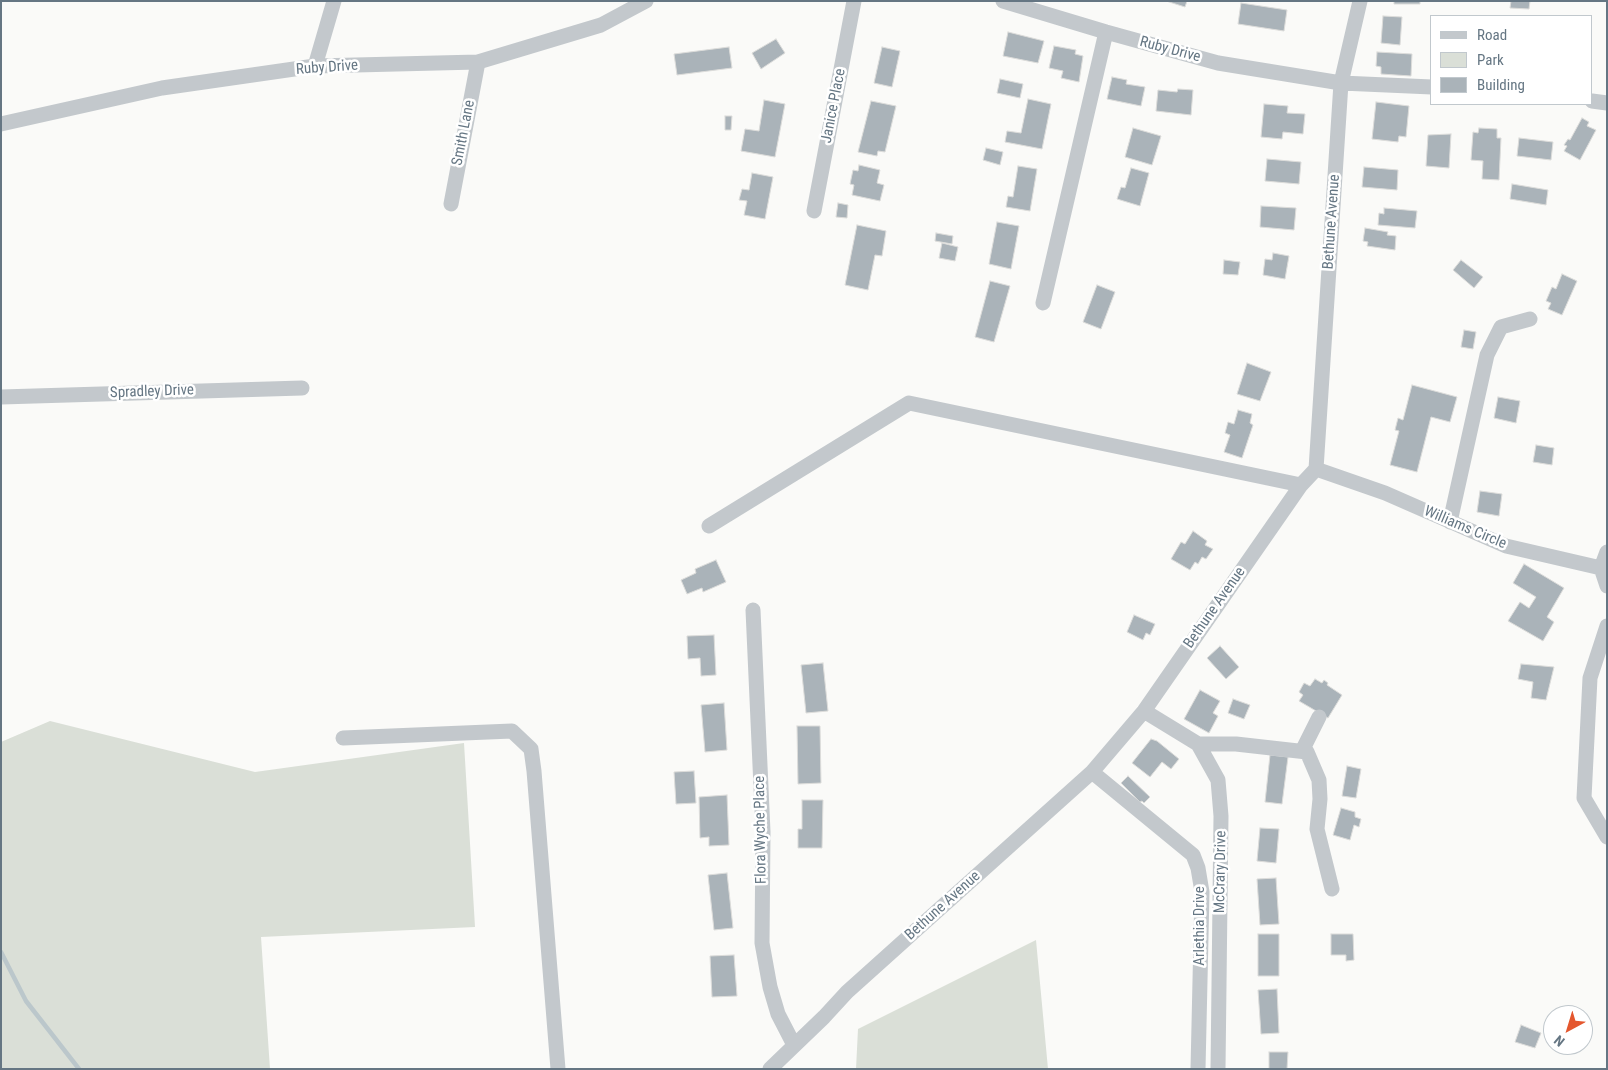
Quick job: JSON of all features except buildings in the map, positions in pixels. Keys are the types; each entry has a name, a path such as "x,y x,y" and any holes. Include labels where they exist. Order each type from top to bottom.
{"street":[{"path":"314,66 334,1"},
{"name":"Ruby Drive","path":"1,124 162,88 314,66 478,62 601,24 646,1"},
{"name":"Janice Place","path":"814,211 854,1"},
{"name":"Ruby Drive","path":"1003,1 1106,32 1218,62 1342,83 1430,87"},
{"name":"Bethune Avenue","path":"770,1069 847,992 1092,772 1144,711 1301,485 1316,470 1342,83 1360,1"},
{"path":"1043,303 1106,32"},
{"name":"Smith Lane","path":"451,204 478,62"},
{"path":"1593,101 1607,102"},
{"path":"1450,522 1487,355 1501,327 1530,319"},
{"name":"Spradley Drive","path":"1,397 302,388"},
{"path":"708,526 909,403 1301,485"},
{"name":"Williams Circle","path":"1316,470 1385,493 1506,546 1601,568"},
{"path":"1607,552 1601,568 1607,586"},
{"name":"Flora Wyche Place","path":"753,610 763,832 762,943 770,987 778,1014 794,1045"},
{"path":"1607,626 1590,678 1584,798 1607,837"},
{"name":"McCrary Drive","path":"1144,711 1198,744 1218,780 1221,816 1218,1069"},
{"path":"1319,717 1304,747 1319,780 1320,799 1317,829 1332,889"},
{"path":"343,738 512,731 531,749 558,1069"},
{"path":"1198,744 1236,744 1307,752"},
{"name":"Arlethia Drive","path":"1092,772 1193,855 1198,868 1202,892 1198,1069"}],"green space":[{"path":"50,721 255,772 464,743 475,927 261,937 270,1069 1,1069 1,742"},
{"path":"1036,940 1048,1069 856,1069 858,1029"}],"waterway":[{"path":"1,952 26,1001 79,1069"}]}
